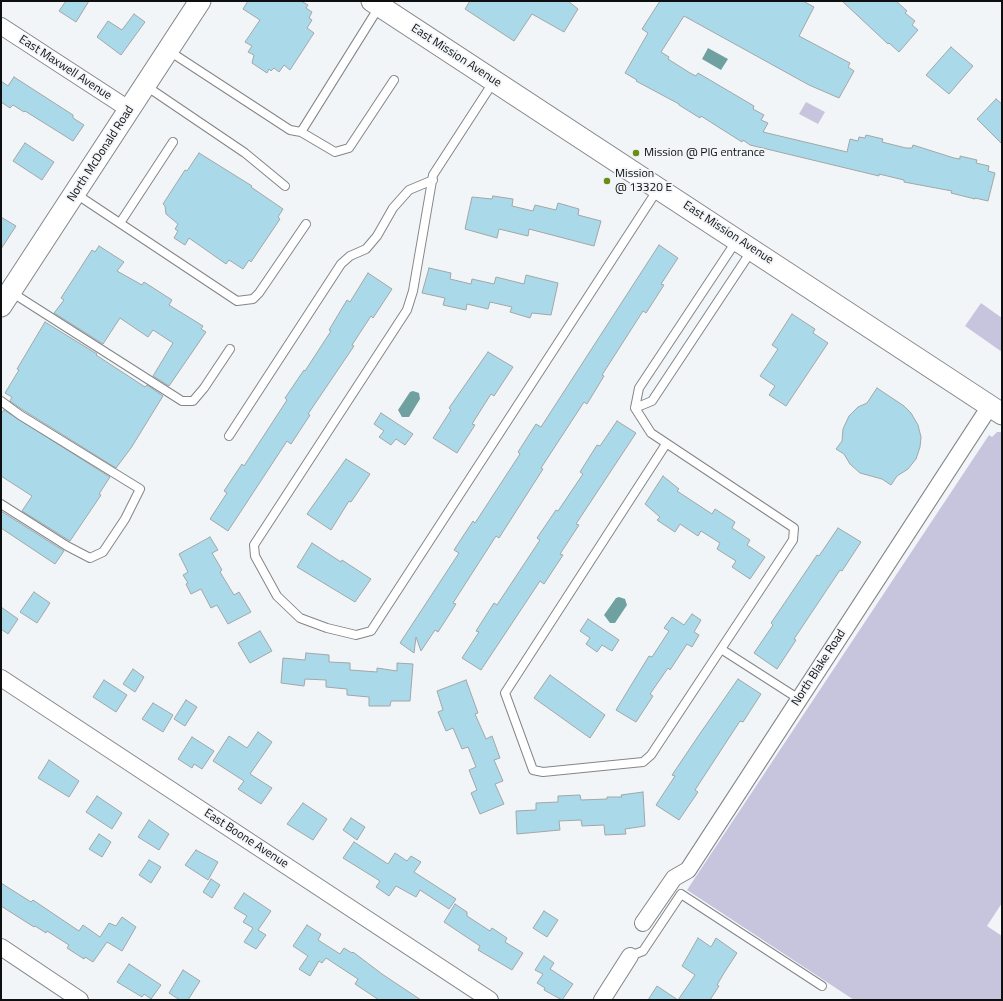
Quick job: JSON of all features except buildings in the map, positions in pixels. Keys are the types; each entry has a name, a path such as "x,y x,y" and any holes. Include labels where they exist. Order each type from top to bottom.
{"street":[{"name":"North McDonald Road","path":"4,294 75,193 200,1"},
{"name":"East Mission Avenue","path":"376,3 997,408"},
{"name":"East Maxwell Avenue","path":"1,26 130,110"},
{"name":"North Blake Road","path":"643,923 674,878 688,870 799,699 997,408"},
{"name":"East Boone Avenue","path":"1,678 490,1000"},
{"path":"1,947 80,1000"},
{"path":"602,1000 630,956"}],"lane":[{"path":"301,132 376,3"},
{"path":"168,50 290,130 301,132 335,152 349,148 394,80"},
{"path":"494,81 433,175 413,291 407,310 254,545 255,556 277,596 300,618 327,628 356,636 371,631 659,188"},
{"path":"145,86 245,153 286,186"},
{"path":"120,223 173,142"},
{"path":"229,436 341,264 350,256 366,249 377,236 393,208 409,190 433,180"},
{"path":"75,193 237,302 252,299 259,293 306,224"},
{"path":"666,444 505,693 533,770 543,772 643,762 651,755 793,540 794,528 651,433 635,408 639,388 745,245"},
{"path":"635,408 652,402 745,245"},
{"path":"4,294 182,401 193,401 204,388 230,349"},
{"path":"1,401 20,415 140,489 125,519 103,552 90,558 67,546 1,504"},
{"path":"720,649 799,699"},
{"path":"630,956 643,951 681,894 822,986"}],"shaded area":[{"path":"708,48 728,59 721,70 702,59"},
{"path":"806,102 825,112 818,124 799,114"},
{"path":"981,303 1002,318 1002,352 965,326"},
{"path":"413,391 419,393 420,399 409,417 402,417 398,410 410,392"},
{"path":"997,432 1002,432 1002,903 987,926 1002,936 1002,1000 854,1000 687,890 989,435 992,437"},
{"path":"619,597 625,599 627,605 615,623 610,623 604,615 616,598"}],"place":[{"name":"Mission @ PIG entrance","path":"636,153"},
{"name":"Mission @ 13320 E","path":"607,181"}]}
